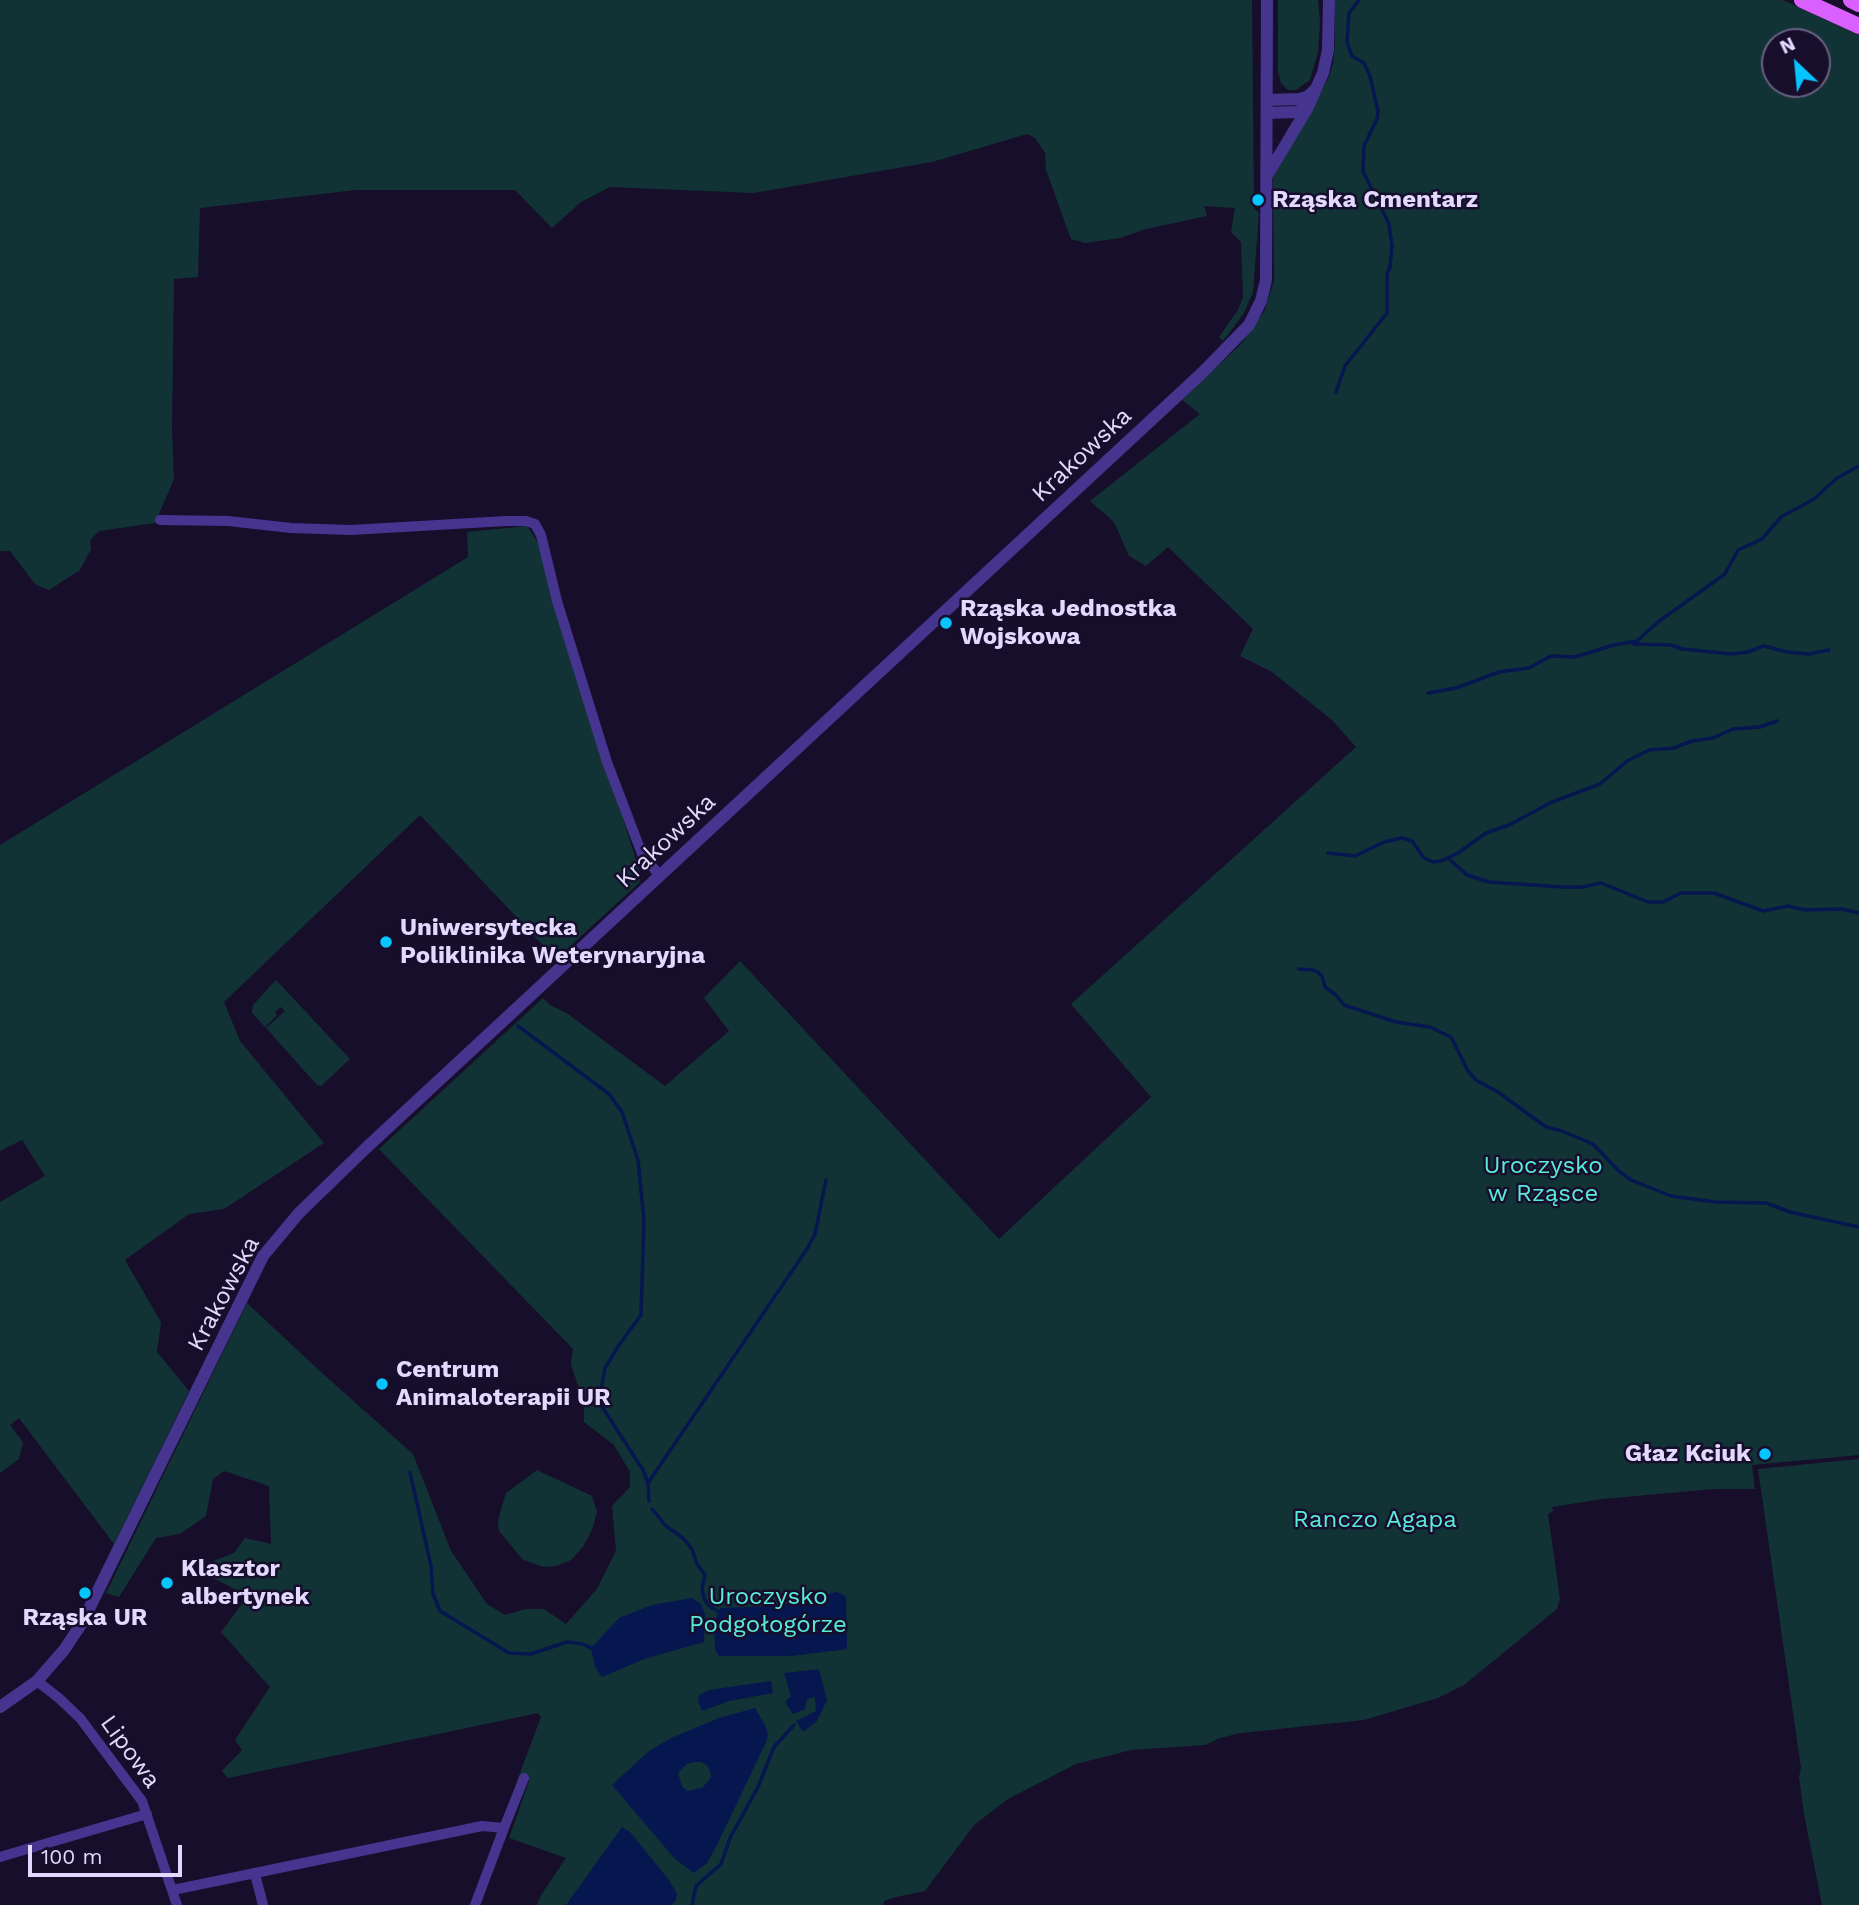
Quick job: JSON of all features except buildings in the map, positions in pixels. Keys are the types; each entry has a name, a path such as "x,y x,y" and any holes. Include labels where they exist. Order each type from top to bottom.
{"main road":[{"path":"1802,0 1859,26"},
{"path":"1851,0 1859,4"}],"street":[{"name":"Krakowska","path":"0,1707 37,1681 64,1650 82,1623 263,1256 299,1213 1239,336 1254,317 1264,294 1267,0"},
{"path":"1267,175 1307,109 1323,73 1328,50 1329,0"},
{"path":"1267,107 1307,97 1316,89"},
{"path":"1267,107 1296,112 1307,109"},
{"path":"160,520 228,521 291,528 351,530 506,521 535,524 541,534 555,593 607,762 642,854 660,876"},
{"name":"Lipowa","path":"37,1681 60,1699 92,1734 142,1801 177,1905"},
{"path":"475,1905 524,1777"},
{"path":"0,1857 147,1814"},
{"path":"173,1889 482,1826 504,1828"},
{"path":"255,1874 263,1905"}],"green space":[{"path":"0,0 1252,0 1254,208 1259,213 1253,292 1244,313 1223,341 1219,337 1238,310 1243,297 1241,242 1231,232 1235,208 1204,206 1207,216 1146,229 1120,238 1085,243 1071,239 1046,170 1045,153 1035,138 1027,134 932,162 754,193 610,187 581,202 552,228 515,190 356,190 200,208 198,277 174,279 174,479 155,523 99,531 90,540 91,549 80,570 49,590 35,584 10,551 0,551"},
{"path":"1278,0 1318,0 1318,52 1310,80 1296,90 1288,90 1281,83 1278,72"},
{"path":"1335,0 1783,0 1859,35 1859,1455 1752,1465 1755,1489 1714,1489 1602,1499 1552,1507 1553,1511 1548,1514 1560,1599 1557,1609 1464,1685 1438,1698 1364,1720 1241,1733 1205,1745 1131,1750 1076,1764 1008,1799 974,1825 925,1891 884,1901 883,1905 537,1905 566,1858 509,1838 529,1781 517,1781 541,1717 538,1713 228,1778 222,1771 242,1750 235,1740 270,1687 221,1632 248,1596 213,1578 213,1561 234,1553 245,1538 271,1544 269,1486 224,1471 213,1479 206,1516 180,1534 156,1538 119,1597 106,1593 247,1303 413,1454 451,1551 487,1604 505,1615 526,1609 544,1609 566,1624 597,1589 616,1551 612,1506 630,1487 630,1472 614,1445 584,1422 584,1405 571,1364 573,1349 379,1149 543,998 665,1086 729,1031 704,998 740,961 999,1239 1151,1097 1071,1004 1356,747 1332,720 1272,672 1240,656 1253,629 1168,547 1146,566 1129,556 1114,522 1090,501 1200,414 1182,400 1242,343 1265,310 1274,280 1273,178 1328,79 1333,64"},
{"path":"527,526 537,541 641,876 639,883 556,959 420,815 224,1002 240,1041 324,1143 224,1209 189,1214 125,1260 161,1322 157,1352 189,1391 114,1544 19,1418 10,1425 23,1442 19,1459 0,1473 0,1202 45,1176 22,1140 0,1151 0,845 468,557 467,532"},
{"path":"276,980 350,1059 321,1086 317,1085 266,1028 285,1011 281,1007 265,1027 252,1013 253,1005"},
{"path":"1859,1459 1859,1905 1822,1905 1804,1814 1799,1777 1801,1768 1758,1469"},
{"path":"537,1470 592,1496 597,1512 583,1547 571,1560 557,1566 544,1567 523,1560 499,1531 498,1520 506,1493"}],"shaded area":[{"path":"836,1592 846,1598 847,1649 792,1656 719,1656 715,1650 714,1622 720,1608 774,1606"},
{"path":"692,1598 701,1604 705,1614 704,1642 644,1659 602,1677 595,1667 591,1648 619,1618 652,1605"},
{"path":"819,1669 827,1700 817,1721 803,1732 796,1721 816,1711 815,1697 807,1699 805,1709 793,1714 785,1702 791,1696 784,1673"},
{"path":"771,1681 773,1693 729,1701 702,1711 698,1701 699,1695 709,1690"},
{"path":"755,1708 768,1734 717,1845 707,1863 694,1873 675,1859 612,1785 649,1751 671,1738 719,1718","holes":["701,1762 707,1765 710,1779 702,1788 687,1791 682,1786 678,1773 687,1764"]},
{"path":"622,1827 630,1832 669,1880 677,1894 676,1900 672,1905 566,1905"}],"waterway":[{"path":"1336,392 1345,366 1387,313 1387,274 1392,247 1389,224 1363,171 1364,146 1378,111 1370,76 1364,63 1352,56 1347,42 1349,13 1359,0"},
{"path":"1428,693 1456,688 1499,672 1529,668 1551,656 1575,657 1637,641 1658,622 1725,574 1738,550 1762,539 1781,517 1814,499 1837,478 1859,466"},
{"path":"1633,644 1671,645 1682,649 1732,654 1764,646 1809,654 1829,650"},
{"path":"1328,853 1355,856 1384,842 1402,838 1412,841 1424,858 1433,862 1441,861 1458,853 1486,833 1509,825 1552,802 1600,784 1627,761 1649,750 1674,748 1692,741 1713,738 1733,729 1760,727 1777,721"},
{"path":"1448,858 1467,875 1489,882 1562,887 1583,887 1601,883 1648,902 1663,902 1681,893 1714,893 1763,911 1788,906 1805,910 1842,909 1859,913"},
{"path":"1299,969 1318,972 1325,987 1344,1005 1396,1022 1430,1027 1451,1037 1468,1071 1476,1080 1498,1092 1546,1127 1593,1144 1631,1180 1671,1196 1715,1202 1766,1203 1790,1212 1859,1227"},
{"path":"518,1026 609,1094 622,1112 638,1160 644,1221 641,1315 605,1368 599,1402 643,1470 648,1483 649,1501"},
{"path":"648,1483 807,1249 815,1234 826,1180"},
{"path":"410,1472 431,1566 433,1594 440,1611 509,1653 531,1654 567,1642 591,1648"},
{"path":"652,1509 666,1526 683,1538 692,1549 697,1564 705,1575 702,1589 704,1598 708,1605 717,1611"},
{"path":"692,1905 696,1886 721,1864 730,1838 758,1787 774,1747 794,1725"}],"place":[{"name":"Rząska Cmentarz","path":"1258,200"},
{"name":"Rząska Jednostka Wojskowa","path":"946,623"},
{"name":"Uniwersytecka Poliklinika Weterynaryjna","path":"386,942"},
{"name":"Centrum Animaloterapii UR","path":"382,1384"},
{"name":"Głaz Kciuk","path":"1765,1454"},
{"name":"Klasztor albertynek","path":"167,1583"},
{"name":"Rząska UR","path":"85,1593"}],"park label":[{"name":"Uroczysko w Rząsce","path":"1543,1180"},
{"name":"Ranczo Agapa","path":"1375,1520"},
{"name":"Uroczysko Podgołogórze","path":"768,1611"}]}
